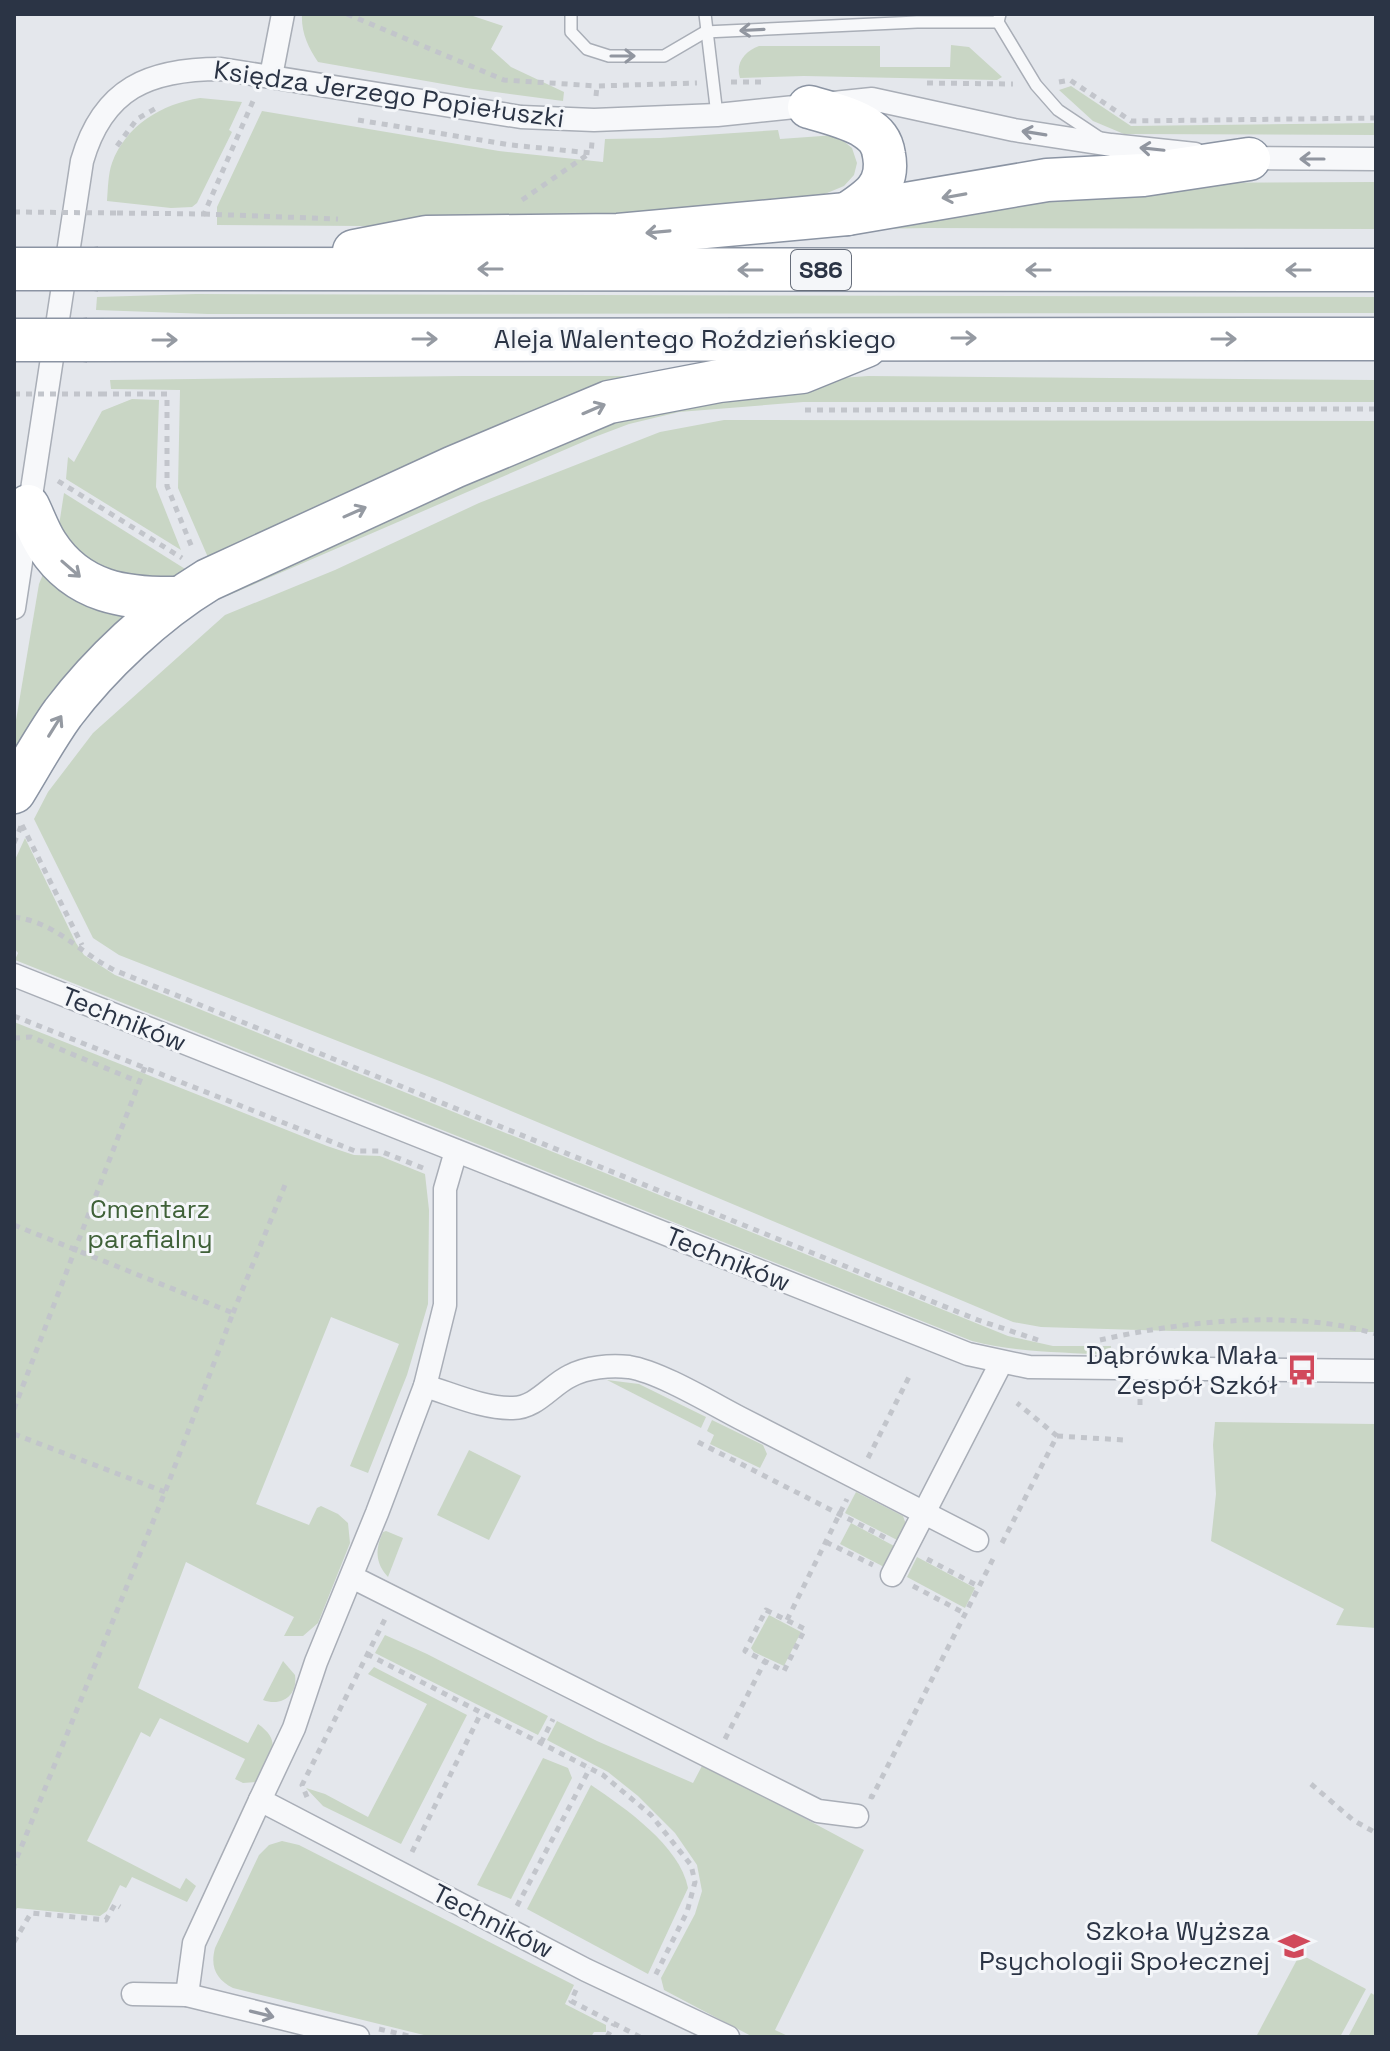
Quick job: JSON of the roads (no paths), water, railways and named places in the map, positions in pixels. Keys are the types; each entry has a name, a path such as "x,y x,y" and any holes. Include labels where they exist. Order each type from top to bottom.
{"highway":[{"path":"809,107 864,127 881,141 887,167 882,185 871,199 847,214"},
{"path":"266,269 426,237 618,235 847,214 1047,180 1143,175 1249,159"},
{"name":"S86","path":"14,269 1376,270"},
{"path":"28,506 48,546 70,570 100,591 137,599 182,579 208,580 284,543 609,402 719,381 802,372 886,338"},
{"name":"Aleja Walentego Roździeńskiego","path":"14,340 1376,339"},
{"path":"21,809 63,713 182,579"}],"street":[{"path":"271,76 283,14"},
{"name":"Księdza Jerzego Popiełuszki","path":"14,608 82,161 95,126 120,95 145,79 161,74 221,69 521,117 594,120 717,115 809,107"},
{"path":"809,107 872,99 1014,130 1111,145 1249,159 1376,159"},
{"name":"Techników","path":"14,975 968,1354 1029,1367 1376,1371"},
{"path":"187,1995 194,1943 294,1728 316,1662 425,1386 445,1305 445,1189 456,1151"},
{"path":"892,1575 1001,1363"},
{"path":"425,1386 491,1406 514,1409 528,1405 569,1376 607,1366 631,1367 717,1406 977,1540"},
{"path":"352,1577 818,1811 858,1805"},
{"name":"Techników","path":"260,1800 586,1970 728,2037"},
{"path":"133,1994 187,1995 364,2032"}],"lane":[{"path":"571,14 571,32 587,49 609,56 664,56 705,32 917,18 999,18 1036,85 1058,110 1111,145"},
{"path":"705,14 717,115"}],"place":[{"name":"Dąbrówka Mała Zespół Szkół","path":"1302,1370"},
{"name":"Szkoła Wyższa Psychologii Społecznej","path":"1294,1946"}],"park label":[{"name":"Cmentarz parafialny","path":"150,1224"}]}
